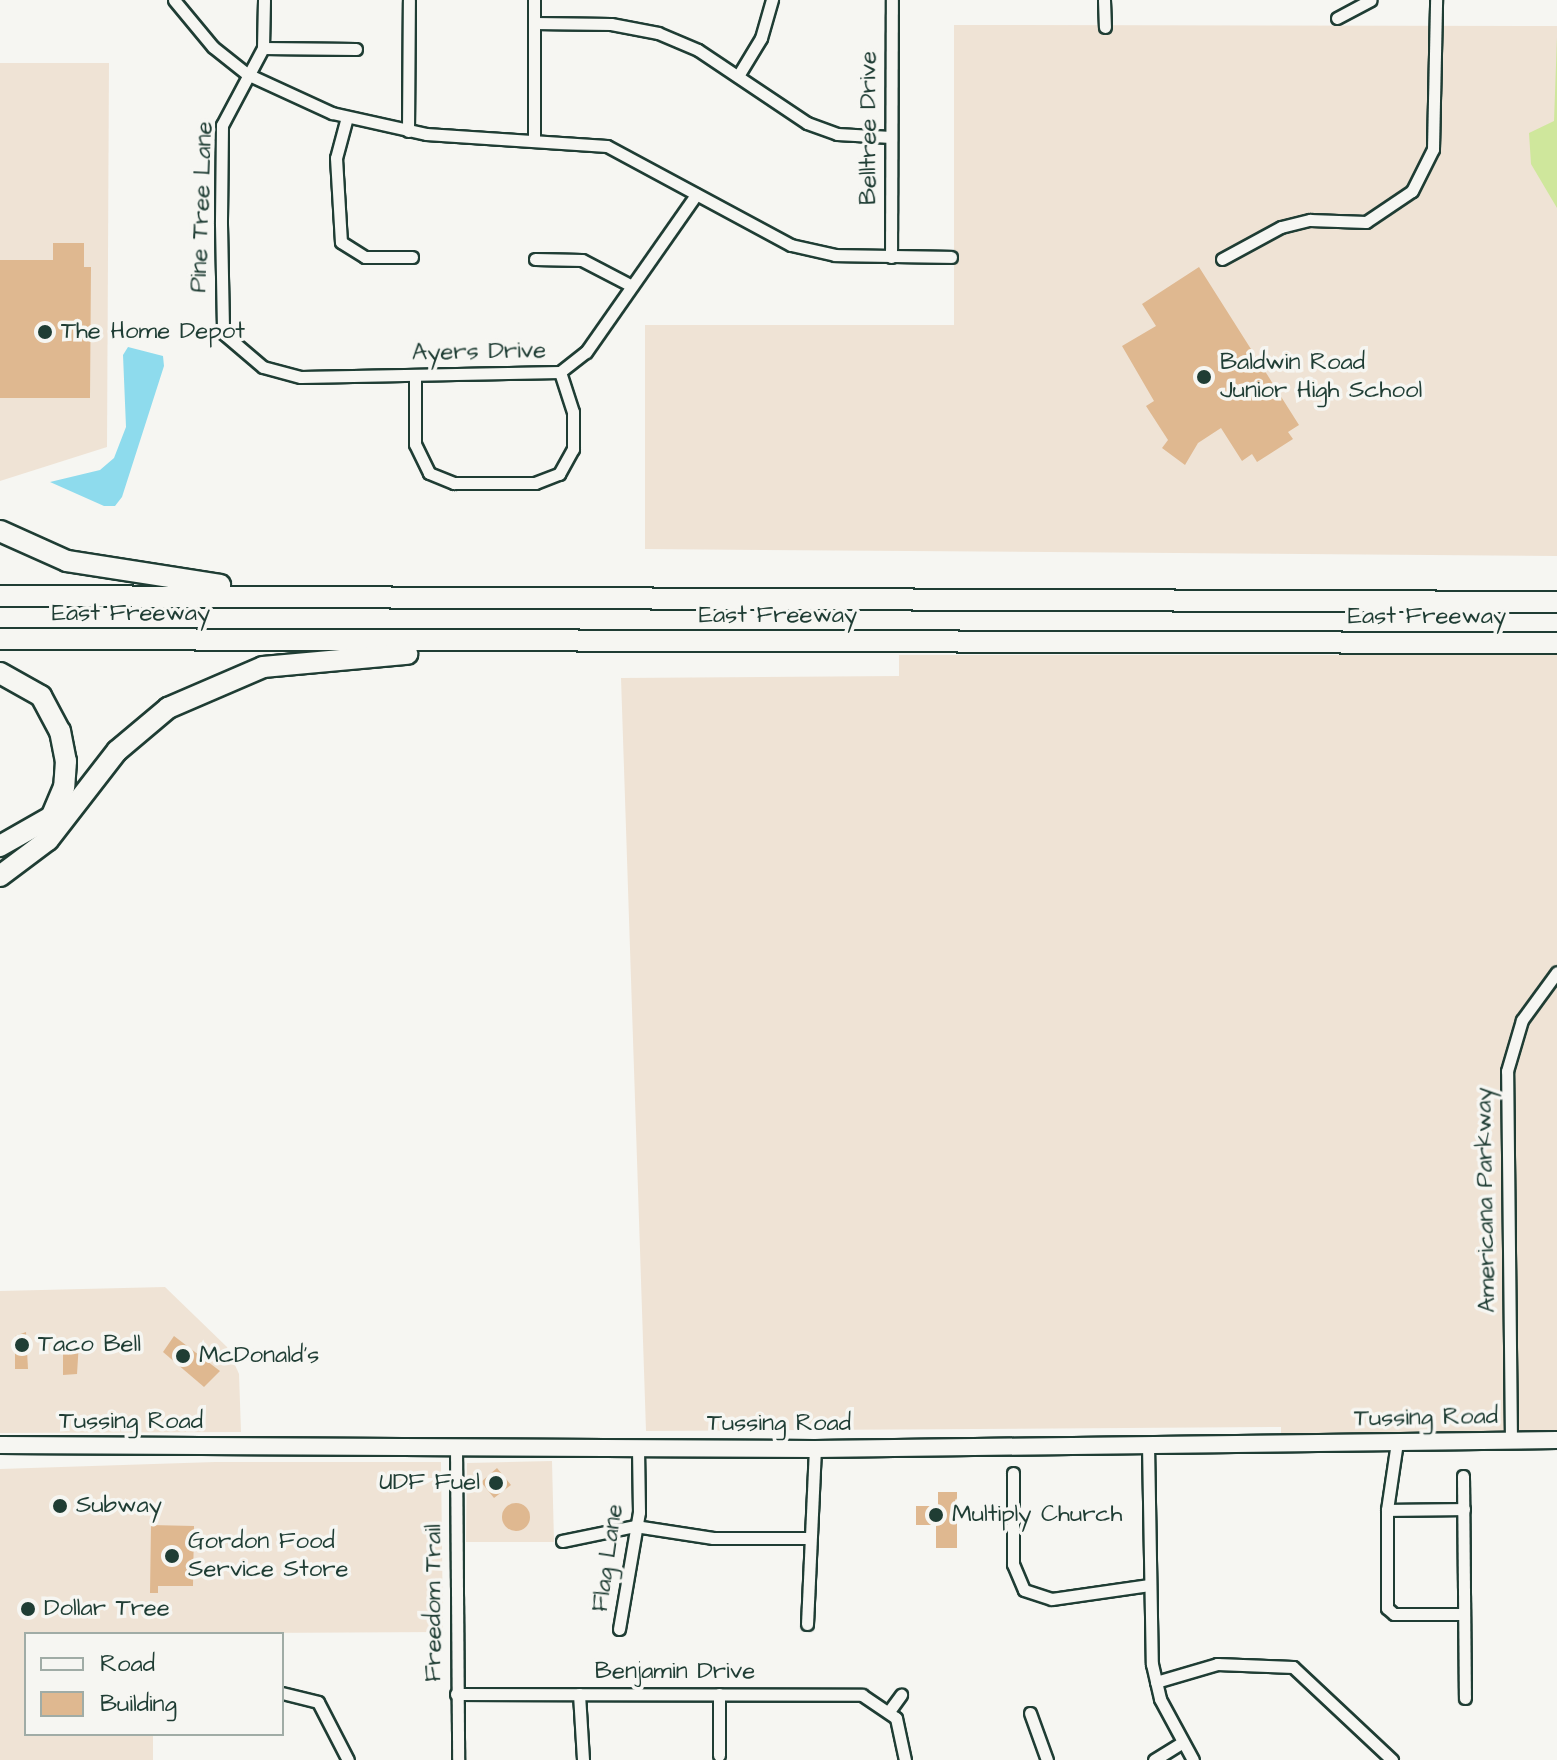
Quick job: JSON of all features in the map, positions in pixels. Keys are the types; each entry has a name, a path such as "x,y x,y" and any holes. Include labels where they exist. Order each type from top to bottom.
{"highway":[{"path":"0,531 28,547 106,571 299,596"},
{"name":"East Freeway","path":"0,596 1557,602"},
{"name":"East Freeway","path":"0,639 1557,643"},
{"path":"0,876 48,840 141,728 196,693 263,667 344,656 787,643"},
{"path":"0,673 41,696 53,714 66,761 64,787 51,817 0,846"}],"main road":[{"name":"Tussing Road","path":"0,1445 815,1449 1557,1440"}],"street":[{"path":"174,0 213,47 247,74 347,117 408,131 534,138 607,146 791,245 891,257 951,257"},
{"path":"264,0 263,48 356,49"},
{"path":"408,131 409,0"},
{"path":"534,0 534,138"},
{"path":"738,76 761,38 772,0"},
{"name":"Belltree Drive","path":"891,257 892,0"},
{"path":"1104,0 1105,27"},
{"path":"1337,18 1371,0"},
{"path":"1222,259 1281,227 1310,220 1366,222 1412,191 1433,149 1436,0"},
{"path":"534,23 640,27 698,50 817,127 891,137"},
{"name":"Pine Tree Lane","path":"230,345 221,320 221,138 225,114 263,48"},
{"path":"347,117 336,158 341,242 365,257 412,257"},
{"name":"Ayers Drive","path":"230,345 281,373 415,376 560,372 586,352 696,195"},
{"path":"535,259 582,260 632,286"},
{"path":"415,376 415,444 429,473 454,483 535,483 559,474 573,449 573,412 560,372"},
{"name":"Americana Parkway","path":"1511,1441 1507,1071 1522,1020 1557,972"},
{"path":"1397,1442 1387,1510 1388,1611 1464,1614"},
{"path":"1148,1444 1149,1585 1156,1682 1181,1743 1193,1760"},
{"name":"Freedom Trail","path":"456,1447 458,1760"},
{"name":"Flag Lane","path":"619,1629 635,1526 638,1447"},
{"path":"807,1624 808,1538 815,1449"},
{"path":"1013,1473 1013,1564 1024,1590 1052,1599 1149,1585"},
{"path":"1463,1476 1465,1698"},
{"path":"1387,1510 1464,1509"},
{"path":"562,1541 635,1526 713,1538 808,1538"},
{"path":"1156,1682 1217,1664 1293,1667 1392,1760"},
{"path":"318,1702 328,1691"},
{"path":"284,1694 318,1702 348,1760"},
{"name":"Benjamin Drive","path":"456,1694 853,1694 890,1710"},
{"path":"579,1694 583,1760"},
{"path":"719,1694 719,1755"},
{"path":"901,1695 890,1710 901,1728 905,1760"},
{"path":"1030,1713 1047,1760"},
{"path":"1154,1760 1181,1743"}],"shaded area":[{"path":"954,25 1557,26 1557,556 645,549 645,325 954,325"},
{"path":"0,63 109,63 107,447 0,481"},
{"path":"899,655 1557,655 1557,1434 1281,1438 1281,1427 646,1431 621,678 899,676"},
{"path":"165,1287 227,1347 239,1374 241,1432 0,1433 0,1291"},
{"path":"552,1461 554,1542 466,1542 467,1463"},
{"path":"215,1462 441,1462 443,1632 24,1632 24,1736 153,1736 153,1760 0,1760 0,1469"}],"green space":[{"path":"1557,37 1557,208 1531,164 1529,133 1554,121"}],"water":[{"path":"128,347 163,356 164,366 122,497 115,506 104,506 50,482 100,470 114,458 126,427 123,355"}],"building":[{"name":"The Home Depot","path":"53,243 84,243 84,267 91,267 90,398 0,398 0,260 53,260"},
{"name":"Baldwin Road Junior High School","path":"1199,267 1299,425 1288,432 1293,439 1257,462 1252,454 1242,461 1221,428 1198,443 1185,465 1162,448 1168,440 1146,406 1154,401 1122,346 1156,326 1142,304"},
{"name":"Taco Bell","path":"26,1332 28,1369 15,1369 15,1336"},
{"name":"McDonald's","path":"174,1336 220,1371 204,1387 163,1352"},
{"path":"63,1342 79,1342 77,1374 63,1375"},
{"name":"UDF Fuel","path":"497,1468 511,1485 494,1498 481,1482"},
{"name":"Multiply Church","path":"938,1492 957,1492 957,1548 936,1548 936,1525 916,1525 916,1506 938,1506"},
{"path":"516,1503 526,1507 530,1517 526,1527 516,1531 506,1527 502,1517 506,1507"},
{"name":"Gordon Food Service Store","path":"151,1525 194,1526 193,1586 158,1586 158,1593 150,1593"}],"place":[{"name":"The Home Depot","path":"45,332"},
{"name":"Baldwin Road Junior High School","path":"1204,377"},
{"name":"Taco Bell","path":"22,1345"},
{"name":"McDonald's","path":"183,1356"},
{"name":"UDF Fuel","path":"496,1483"},
{"name":"Subway","path":"60,1506"},
{"name":"Multiply Church","path":"936,1515"},
{"name":"Gordon Food Service Store","path":"172,1556"},
{"name":"Dollar Tree","path":"28,1609"}]}
